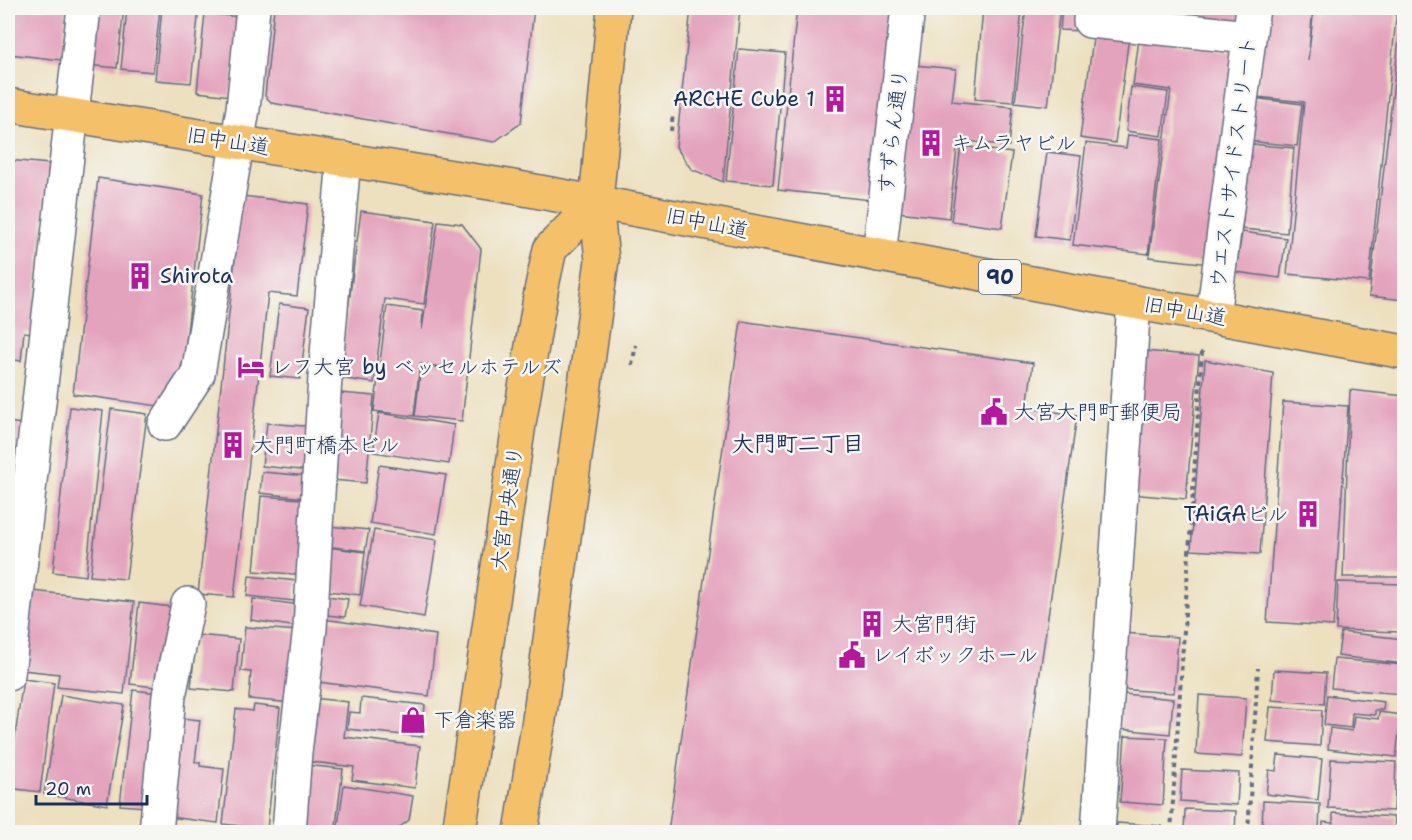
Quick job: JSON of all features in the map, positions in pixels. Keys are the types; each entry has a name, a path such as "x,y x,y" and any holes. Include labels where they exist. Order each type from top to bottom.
{"main road":[{"path":"521,832 539,720 602,260 596,202 614,8"},
{"name":"旧中山道","path":"8,105 502,185 1404,352"},
{"name":"大宮中央通り","path":"459,832 519,424 550,249 596,202"}],"street":[{"path":"8,674 84,8"},
{"path":"165,424 198,374 243,109 253,8"},
{"name":"すずらん通り","path":"879,255 908,8"},
{"path":"1091,8 1090,21 1251,22"},
{"name":"ウエストサイドストリート","path":"1209,315 1251,22"},
{"path":"289,832 295,752 310,628 326,377 344,159"},
{"path":"1098,832 1134,302"},
{"path":"156,832 169,696 188,604"}],"path":[{"path":"671,131 673,114"},
{"path":"1171,832 1209,315"},
{"path":"632,365 636,345"},
{"path":"1248,832 1258,668"}],"building":[{"path":"14,8 67,8 61,60 9,54"},
{"path":"93,8 124,8 117,68 87,65"},
{"path":"127,8 160,8 153,72 121,69"},
{"path":"162,8 199,8 191,83 155,80"},
{"path":"274,8 534,8 521,123 494,142 272,103 265,96"},
{"path":"691,8 740,8 723,182 691,169 676,147"},
{"name":"ARCHE Cube 1","path":"797,8 892,8 871,200 778,190"},
{"path":"983,8 1022,8 1013,102 975,99"},
{"path":"1026,8 1060,8 1048,106 1015,102"},
{"path":"1062,8 1085,8 1083,31 1060,30"},
{"path":"1101,8 1243,8 1242,24"},
{"path":"1266,8 1313,8 1308,61 1314,8 1397,8 1369,282 1287,274 1304,102 1257,97"},
{"path":"205,13 239,17 231,96 197,92"},
{"path":"1401,22 1404,22 1404,300 1369,296"},
{"path":"1094,31 1129,36 1115,143 1080,138"},
{"path":"1139,39 1237,52 1210,264 1149,257 1171,90 1133,85"},
{"path":"739,49 785,53 773,185 726,181"},
{"name":"キムラヤビル","path":"914,65 956,69 952,101 1013,107 1009,146 958,140 949,218 898,212"},
{"path":"1131,87 1168,92 1162,136 1126,131"},
{"path":"1253,98 1302,104 1297,146 1248,141"},
{"path":"1128,135 1162,139 1148,254 1073,245 1086,143 1126,148"},
{"path":"1250,144 1294,148 1287,233 1242,229"},
{"path":"961,146 1012,153 1002,228 951,221"},
{"path":"1047,152 1081,156 1070,240 1036,236"},
{"path":"8,160 49,164 32,333 24,332 21,361 8,359"},
{"name":"Shirota","path":"98,178 203,194 184,359 166,407 73,394"},
{"name":"大門町橋本ビル","path":"242,196 308,204 297,296 268,293 234,597 198,594"},
{"path":"361,211 435,221 424,304 385,299 374,383 339,378"},
{"path":"438,221 462,224 481,249 462,421 415,416 421,366 450,368 420,364 414,416 374,411 387,306 423,311 422,330"},
{"path":"1242,232 1286,238 1280,278 1236,272"},
{"path":"279,304 309,308 300,379 270,376"},
{"name":"大宮門街","path":"741,321 1033,363 1027,408 1077,415 1017,832 668,832"},
{"path":"1144,351 1199,356 1186,499 1130,494"},
{"path":"1205,360 1273,373 1260,554 1191,550"},
{"path":"1350,390 1404,396 1404,577 1343,577"},
{"path":"340,393 374,396 366,483 332,480"},
{"name":"TAiGAビル","path":"1283,402 1348,406 1333,626 1267,622"},
{"path":"70,407 103,411 86,576 53,572"},
{"path":"111,409 147,414 126,579 90,576"},
{"path":"379,413 454,425 449,464 373,452"},
{"path":"8,422 21,424 16,466 8,465"},
{"path":"267,423 316,427 311,471 262,466"},
{"path":"379,465 446,475 436,534 370,523"},
{"path":"8,471 16,472 9,527 8,527"},
{"path":"262,472 308,476 305,498 260,493"},
{"path":"261,496 313,500 306,575 254,571"},
{"path":"328,526 369,530 365,551 326,546"},
{"path":"374,530 437,540 424,617 360,606"},
{"path":"327,547 365,552 360,595 321,590"},
{"path":"249,576 297,581 294,601 247,596"},
{"path":"1338,582 1402,584 1401,632 1336,630"},
{"path":"32,591 134,602 124,694 57,687 59,674 23,670"},
{"path":"320,595 348,599 345,617 318,614"},
{"path":"253,599 301,605 298,627 251,620"},
{"path":"139,603 172,607 164,688 130,684"},
{"path":"316,618 436,635 429,696 310,681"},
{"path":"245,627 299,631 292,703 249,699 251,672 241,671"},
{"path":"1341,632 1404,639 1404,664 1338,656"},
{"path":"1122,633 1178,637 1174,693 1118,689"},
{"path":"196,635 239,639 234,692 191,688"},
{"path":"1334,659 1404,665 1402,694 1331,688"},
{"path":"1274,670 1326,673 1324,704 1272,700"},
{"path":"23,679 54,683 40,792 8,788"},
{"path":"133,690 159,693 145,807 120,805"},
{"path":"1124,694 1173,699 1170,734 1120,729"},
{"path":"61,695 124,705 107,805 44,794"},
{"path":"1199,695 1246,698 1242,757 1196,754"},
{"path":"1327,695 1384,702 1383,710 1375,710 1375,715 1352,713 1351,728 1324,725"},
{"path":"312,698 348,702 344,737 420,746 415,788 352,780 354,767 304,761"},
{"path":"361,698 425,705 422,737 347,729 349,712 360,713"},
{"path":"254,705 280,708 267,829 223,824 236,709 253,711"},
{"path":"1270,707 1322,710 1320,746 1267,742"},
{"path":"1379,712 1401,715 1396,757 1328,749 1330,728 1352,731 1354,716 1378,719"},
{"path":"181,718 200,720 195,762 200,762 200,766 224,769 218,823 169,817"},
{"path":"1125,736 1167,738 1163,805 1120,802"},
{"path":"1278,755 1322,759 1318,800 1266,794 1269,770 1276,771"},
{"path":"1331,759 1396,762 1394,811 1328,808"},
{"path":"304,765 343,769 335,832 295,832"},
{"path":"1182,770 1239,773 1237,805 1180,801"},
{"path":"344,785 413,796 409,820 393,832 337,832"},
{"path":"1263,801 1320,804 1319,832 1262,832"},
{"path":"1185,809 1236,811 1235,832 1184,832"},
{"path":"1333,813 1395,817 1394,832 1323,832 1323,822 1333,823"},
{"path":"1117,823 1162,826 1161,832 1116,832"}],"place":[{"name":"ARCHE Cube 1","path":"835,99"},
{"name":"キムラヤビル","path":"931,143"},
{"name":"Shirota","path":"140,276"},
{"name":"レフ大宮 by ベッセルホテルズ","path":"251,367"},
{"name":"大宮大門町郵便局","path":"994,412"},
{"name":"大門町橋本ビル","path":"233,445"},
{"name":"TAiGAビル","path":"1308,514"},
{"name":"大宮門街","path":"872,624"},
{"name":"レイボックホール","path":"852,655"},
{"name":"下倉楽器","path":"413,720"}],"district":[{"name":"大門町二丁目","path":"798,443"}]}
